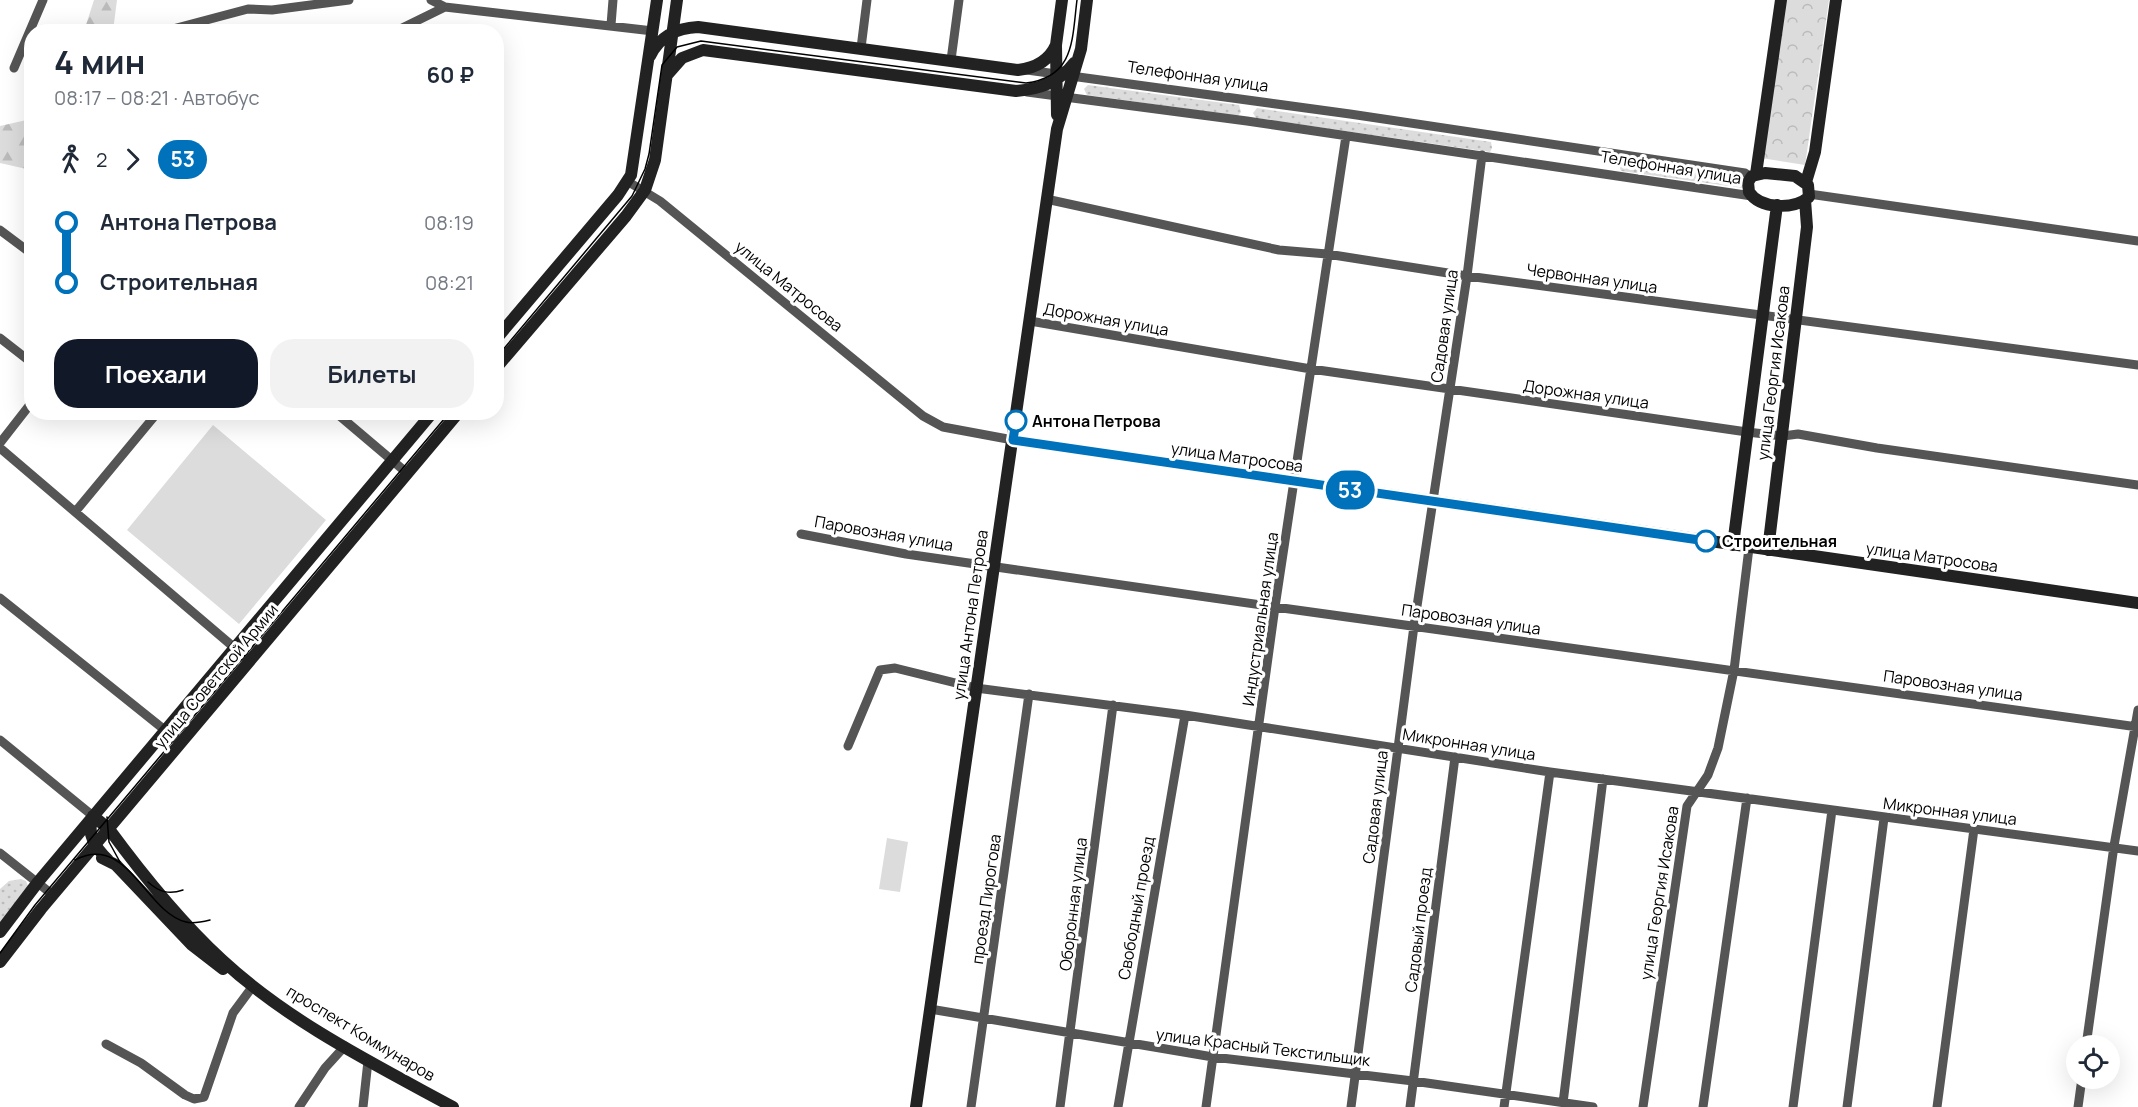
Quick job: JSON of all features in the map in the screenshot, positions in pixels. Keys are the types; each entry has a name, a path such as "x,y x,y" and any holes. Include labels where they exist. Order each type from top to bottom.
{"street":[{"path":"33,24 43,0"},
{"path":"192,24 248,9 272,10 349,0"},
{"path":"431,0 445,7 612,26 662,39"},
{"path":"612,26 614,0"},
{"path":"504,360 626,216 645,190 656,160 667,75 657,0"},
{"path":"504,329 627,181 635,160 650,56 662,39 673,32 678,0"},
{"path":"861,48 867,0"},
{"path":"951,60 959,0"},
{"name":"улица Антона Петрова","path":"916,1107 1057,129 1063,75 1056,45 1062,0"},
{"name":"улица Антона Петрова","path":"1061,97 1063,75 1081,49 1087,0"},
{"path":"1781,0 1753,176 1748,186 1752,196 1777,205 1790,205 1807,197 2138,241"},
{"path":"1753,176 1784,174 1806,182 1815,152 1836,0"},
{"path":"410,24 445,7"},
{"name":"Телефонная улица","path":"662,39 673,32 698,27 1063,75 1733,171 1753,176"},
{"name":"Телефонная улица","path":"662,39 692,52 713,50 1061,97 1482,155 1752,196"},
{"path":"14,68 24,45"},
{"path":"1018,70 1040,64 1049,57 1056,45"},
{"path":"667,75 673,65 692,52"},
{"path":"1016,91 1035,88 1063,75"},
{"name":"Индустриальная улица","path":"1206,1107 1275,608 1346,136"},
{"name":"Садовая улица","path":"1351,1107 1414,626 1467,276 1482,155"},
{"name":"улица Матросова","path":"627,181 645,190 923,416 944,427 1013,440 1294,483 2138,603"},
{"name":"улица Георгия Исакова","path":"1768,550 1807,227 1806,182"},
{"name":"Червонная улица","path":"1046,199 1279,250 1327,254 1467,276 2138,365"},
{"name":"улица Георгия Исакова","path":"1733,545 1777,205"},
{"path":"0,230 24,249"},
{"name":"Дорожная улица","path":"1030,321 1311,369 1450,390 1747,432 1783,436 1798,434 1877,448 2138,485"},
{"path":"0,338 24,357"},
{"path":"504,352 508,355"},
{"path":"0,443 24,412"},
{"path":"75,512 151,420"},
{"path":"345,420 407,472"},
{"name":"улица Советской Армии","path":"0,932 38,882 426,420"},
{"name":"улица Советской Армии","path":"1,960 108,829 452,420"},
{"path":"0,448 250,661"},
{"name":"Паровозная улица","path":"801,534 994,567 1275,608 2137,727"},
{"name":"улица Георгия Исакова","path":"1643,1107 1687,806 1708,775 1718,748 1734,670 1749,548"},
{"path":"0,598 181,743"},
{"name":"Микронная улица","path":"848,746 880,670 895,668 976,688 1185,715 1550,772 2138,850"},
{"name":"проезд Пирогова","path":"971,1107 1029,694"},
{"name":"Оборонная улица","path":"1060,1107 1113,705"},
{"path":"2088,1035 2114,846 2137,727 2138,710"},
{"name":"Свободный проезд","path":"1118,1107 1185,715"},
{"path":"0,740 93,816 89,832 95,845"},
{"name":"Садовый проезд","path":"1410,1107 1455,757"},
{"path":"1504,1107 1550,772"},
{"path":"1563,1102 1603,779"},
{"path":"1703,1107 1747,798"},
{"path":"1793,1107 1832,810"},
{"name":"проспект Коммунаров","path":"93,816 108,829 194,931 253,986"},
{"path":"1847,1107 1884,818"},
{"path":"1937,1107 1974,829"},
{"name":"проспект Коммунаров","path":"95,845 198,951 368,1061 453,1107"},
{"path":"0,853 53,895"},
{"path":"78,866 93,857 108,860"},
{"path":"198,1107 204,1097 233,1013 253,986"},
{"name":"улица Красный Текстильщик","path":"930,1009 1213,1057 1413,1081 1593,1107"},
{"path":"106,1044 141,1063 185,1095 194,1099 204,1097"},
{"path":"299,1107 325,1068 345,1046"},
{"path":"363,1107 368,1061"},
{"path":"2078,1107 2080,1089"}],"green space":[{"path":"94,0 117,0 114,24 86,24"},
{"path":"1783,0 1829,0 1805,165 1761,158"},
{"path":"1088,85 1239,105 1241,112 1238,116 1087,95 1084,89"},
{"path":"1257,108 1491,142 1492,148 1490,152 1256,118 1253,113"},
{"path":"24,121 24,168 0,163 0,126"},
{"path":"1622,161 1744,178 1743,188 1621,171 1619,165"},
{"path":"213,425 326,520 239,624 127,530"},
{"path":"887,838 908,842 900,892 879,889"},
{"path":"21,879 26,881 28,886 0,923 0,889 9,881"}],"tram line":[{"path":"504,348 632,196 645,169 649,154 662,65 677,47 701,41 1026,83 1054,73 1062,64 1072,42 1077,0"},
{"path":"0,953 35,905 443,420"},
{"path":"107,817 109,842 120,862"},
{"path":"75,860 93,854 109,856 135,877 172,915 189,923 210,920"},
{"path":"148,882 164,892 183,890"}],"bus line":[{"name":"53","path":"1016,421 1013,440 1294,483 1706,541"}],"place":[{"name":"Антона Петрова","path":"1016,421"},
{"name":"Строительная","path":"1706,541"}]}
